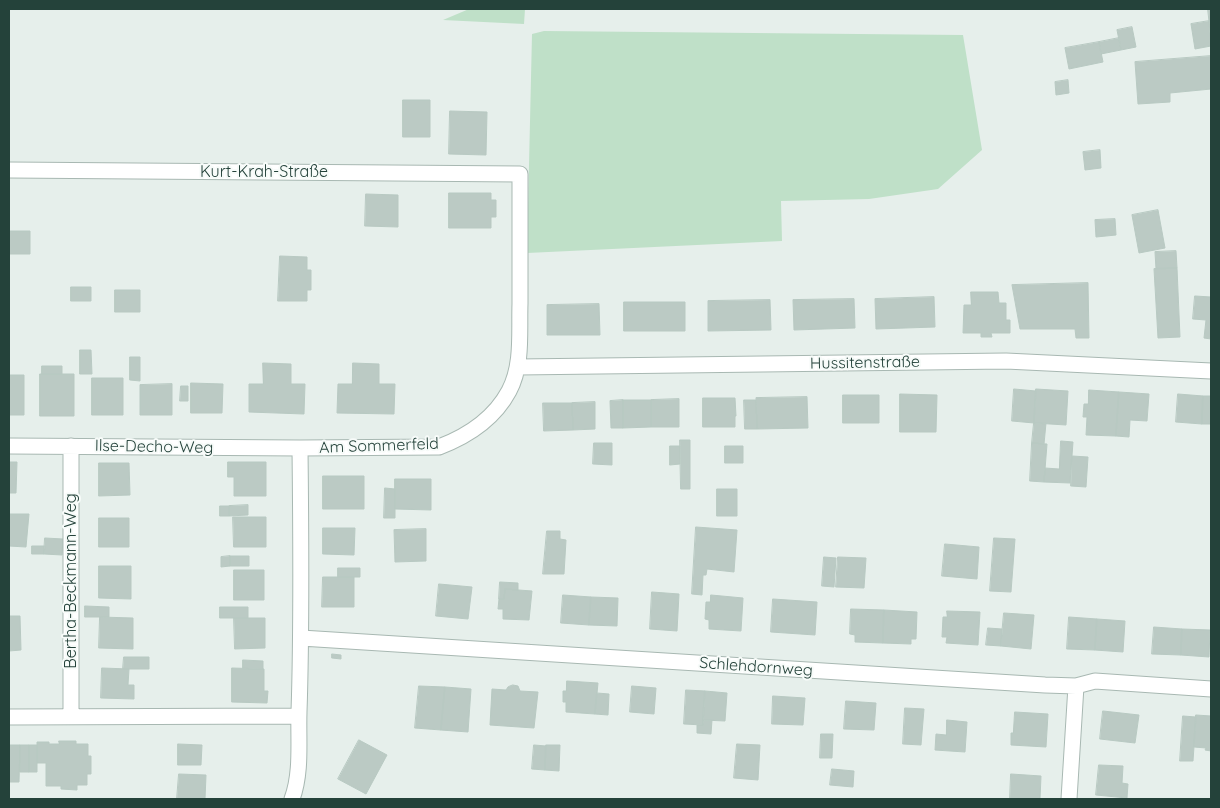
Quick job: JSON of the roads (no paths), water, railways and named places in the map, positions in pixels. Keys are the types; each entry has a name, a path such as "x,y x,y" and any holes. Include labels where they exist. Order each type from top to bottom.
{"street":[{"name":"Kurt-Krah-Straße","path":"9,170 520,174"},
{"name":"Am Sommerfeld","path":"292,799 296,790 298,757 301,638 300,448 439,446 458,440 477,428 494,413 509,390 518,367 520,174"},
{"name":"Hussitenstraße","path":"518,367 1006,361 1211,371"},
{"name":"Ilse-Decho-Weg","path":"9,446 300,448"},
{"name":"Bertha-Beckmann-Weg","path":"71,446 71,717"},
{"name":"Schlehdornweg","path":"301,638 1076,686 1095,681 1211,689"},
{"path":"1069,799 1076,686"},
{"path":"9,717 298,716"}]}
